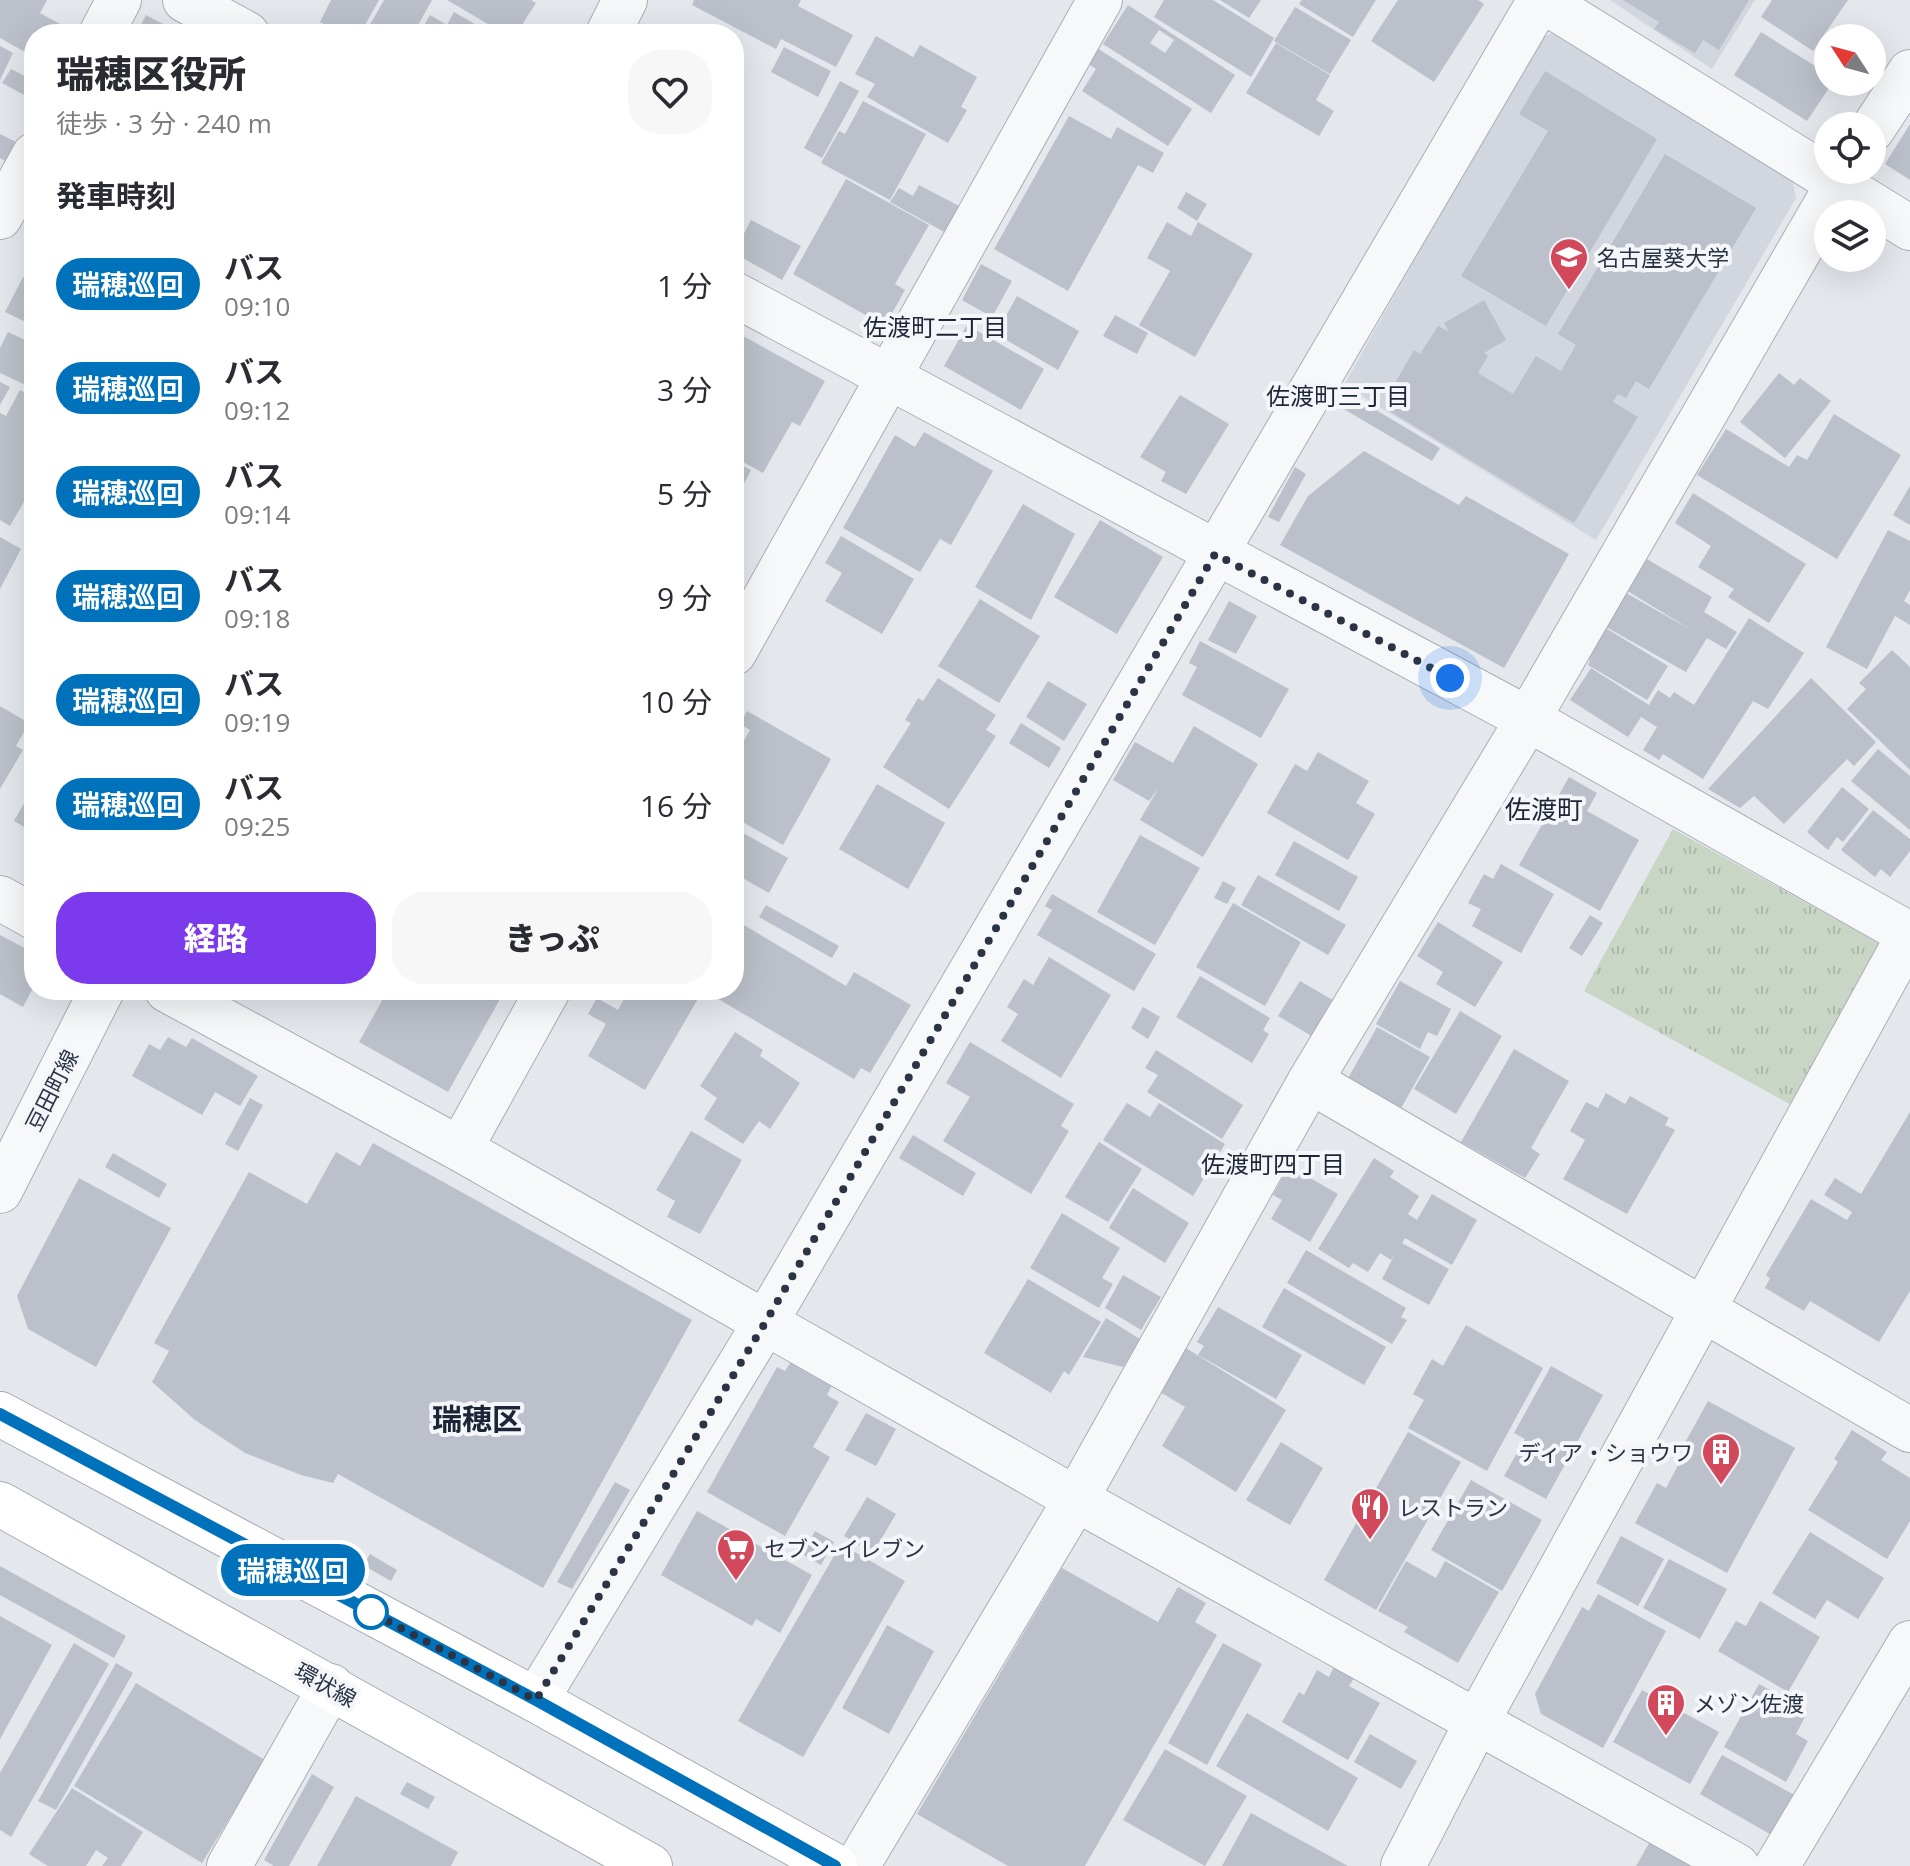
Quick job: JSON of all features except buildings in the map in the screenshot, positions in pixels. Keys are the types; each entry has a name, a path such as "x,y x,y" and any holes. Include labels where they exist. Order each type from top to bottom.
{"main road":[{"path":"0,1414 536,1700 835,1866"},
{"name":"環状線","path":"0,1504 650,1866"}],"street":[{"path":"106,24 119,0"},
{"path":"185,0 229,24"},
{"path":"613,24 625,0"},
{"path":"744,635 1100,0"},
{"path":"536,1700 765,1323 1541,0 1814,160"},
{"path":"1884,112 1910,72"},
{"path":"0,217 24,173"},
{"path":"857,1866 1076,1499 1310,1081 1528,719 1837,184"},
{"path":"1852,184 1910,228"},
{"path":"744,299 1528,719 1910,933 1478,1720 1403,1866"},
{"path":"0,898 24,911"},
{"name":"豆田町線","path":"0,1191 97,1000"},
{"path":"185,1000 460,1149 1076,1499 1737,1866"},
{"path":"460,1149 542,1000"},
{"path":"1310,1081 1910,1430"},
{"path":"1777,1866 1910,1643"},
{"path":"229,1866 331,1686"}],"shaded area":[{"path":"1610,0 1755,0 1712,69"},
{"name":"名古屋葵大学","path":"1558,30 1792,179 1796,198 1596,540 1344,385 1538,40"}],"green space":[{"path":"1673,829 1884,946 1795,1107 1584,991"}],"bus line":[{"name":"瑞穂巡回","path":"0,1414 536,1700 835,1866"}],"place":[{"name":"名古屋葵大学","path":"1569,291"},
{"name":"ディア・ショウワ","path":"1721,1486"},
{"name":"レストラン","path":"1370,1541"},
{"name":"セブン-イレブン","path":"736,1582"},
{"name":"メゾン佐渡","path":"1666,1737"}],"district":[{"name":"佐渡町二丁目","path":"935,326"},
{"name":"佐渡町三丁目","path":"1338,395"},
{"name":"佐渡町","path":"1544,809"},
{"name":"佐渡町四丁目","path":"1273,1163"},
{"name":"瑞穂区","path":"477,1418"}],"route":[{"path":"371,1612 367,1610 536,1700 765,1323 1215,554 1450,678"}]}
